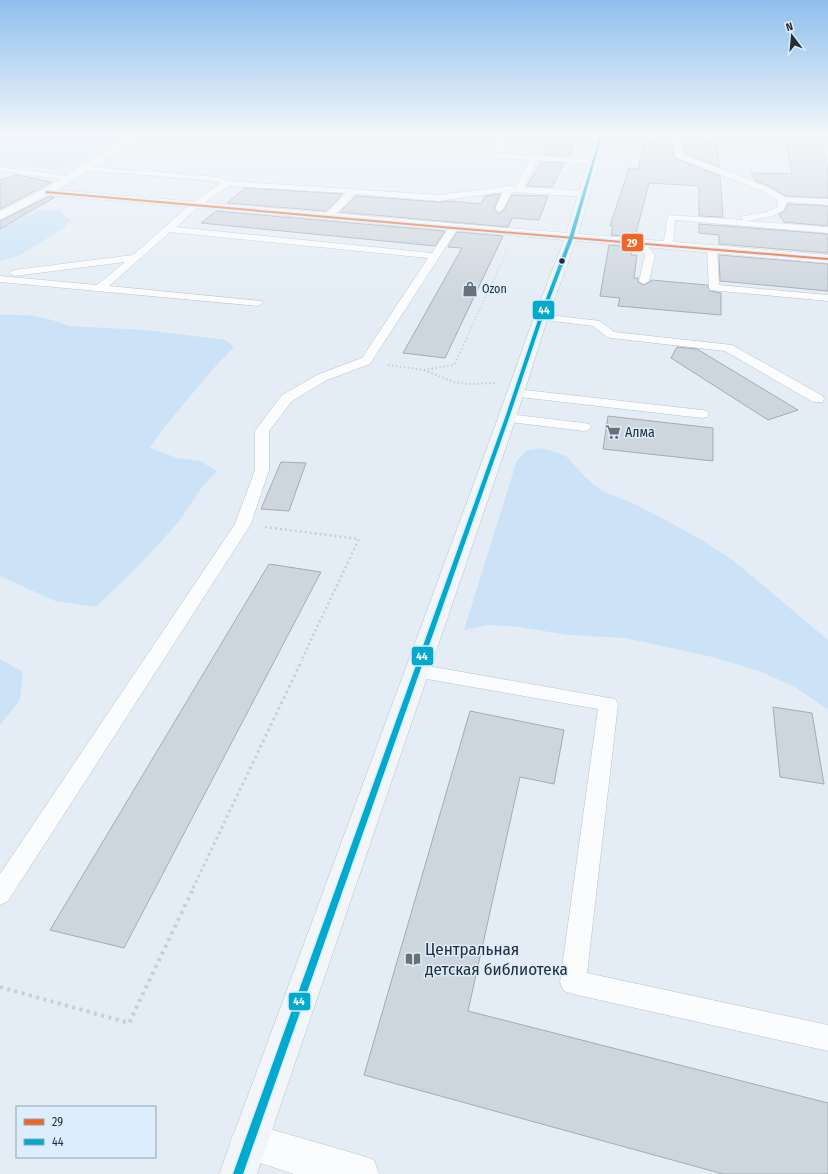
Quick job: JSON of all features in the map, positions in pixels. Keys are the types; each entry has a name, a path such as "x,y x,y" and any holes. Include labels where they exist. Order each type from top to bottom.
{"main road":[{"path":"243,1158 571,238 586,191"}],"street":[{"path":"0,216 46,192 828,259"},
{"path":"243,1158 360,1174"}],"lane":[{"path":"100,288 195,205 216,191"},
{"path":"350,191 439,198 495,191"},
{"path":"328,217 353,191"},
{"path":"499,210 508,191"},
{"path":"532,191 585,194"},
{"path":"768,191 783,199 828,202"},
{"path":"722,221 769,214 781,208 783,199"},
{"path":"769,214 790,227"},
{"path":"668,246 671,217 828,230"},
{"path":"0,894 243,524 262,470 262,430 287,398 323,377 366,361 453,228"},
{"path":"167,229 434,256"},
{"path":"641,244 650,255 644,281"},
{"path":"712,249 714,288 828,298"},
{"path":"0,275 136,258"},
{"path":"0,279 258,303"},
{"path":"542,317 596,323 610,335 728,348 818,399"},
{"path":"517,389 702,414"},
{"path":"507,418 584,427"},
{"path":"417,671 608,704 573,982 828,1038"}],"path":[{"path":"424,370 454,365 509,248"},
{"path":"366,361 424,370 454,382 517,389"},
{"path":"0,987 129,1023 359,540 243,524"}],"shaded area":[{"path":"38,210 60,210 63,215 70,220 65,227 19,256 0,261 0,229"},
{"path":"0,315 35,316 68,326 145,330 226,340 234,347 212,370 163,429 150,448 177,458 200,461 217,471 202,487 180,520 165,537 96,607 55,601 0,576"},
{"path":"543,448 566,456 586,478 604,492 637,505 700,539 734,561 828,640 828,710 795,687 759,671 712,657 625,638 568,635 519,627 488,625 464,630 517,460 528,450"},
{"path":"0,659 23,672 20,700 0,725"}],"building":[{"path":"0,191 35,191 0,209"},
{"path":"242,191 291,191 343,194 326,211 227,203"},
{"path":"622,191 647,191 635,237 611,235 613,226 610,226"},
{"path":"699,191 721,191 723,217 699,216"},
{"path":"777,191 828,191 828,198 785,196"},
{"path":"500,194 494,209 499,214 504,210 512,195 548,196 539,220 512,218 508,227 340,212 356,196 481,204 485,196"},
{"path":"48,197 55,197 0,229 0,221"},
{"path":"788,204 828,206 828,226 784,222 779,214 785,211"},
{"path":"216,211 445,231 435,246 201,223"},
{"path":"699,224 828,234 828,253 719,244 719,235 699,233"},
{"path":"457,232 503,236 445,358 403,353 462,248 448,247"},
{"path":"609,245 633,247 631,255 637,255 634,278 638,278 638,282 643,285 651,280 707,285 710,291 721,293 721,315 618,306 620,298 600,296"},
{"path":"719,255 828,264 828,291 720,281"},
{"path":"677,347 697,349 798,410 768,420 671,358"},
{"path":"608,416 713,428 713,461 603,449"},
{"path":"281,462 306,463 289,511 261,509"},
{"path":"269,564 321,572 124,948 50,930"},
{"path":"773,707 812,713 824,784 780,777"},
{"path":"470,711 564,730 554,784 520,777 468,1011 828,1103 828,1174 723,1174 364,1075"}],"transit line":[{"name":"44","path":"238,1174 507,418 541,317 571,238 585,191"},
{"name":"29","path":"46,192 828,259"}],"place":[{"name":"Ozon","path":"470,289"},
{"name":"Алма","path":"613,432"},
{"name":"Центральная детская библиотека","path":"413,959"}]}
